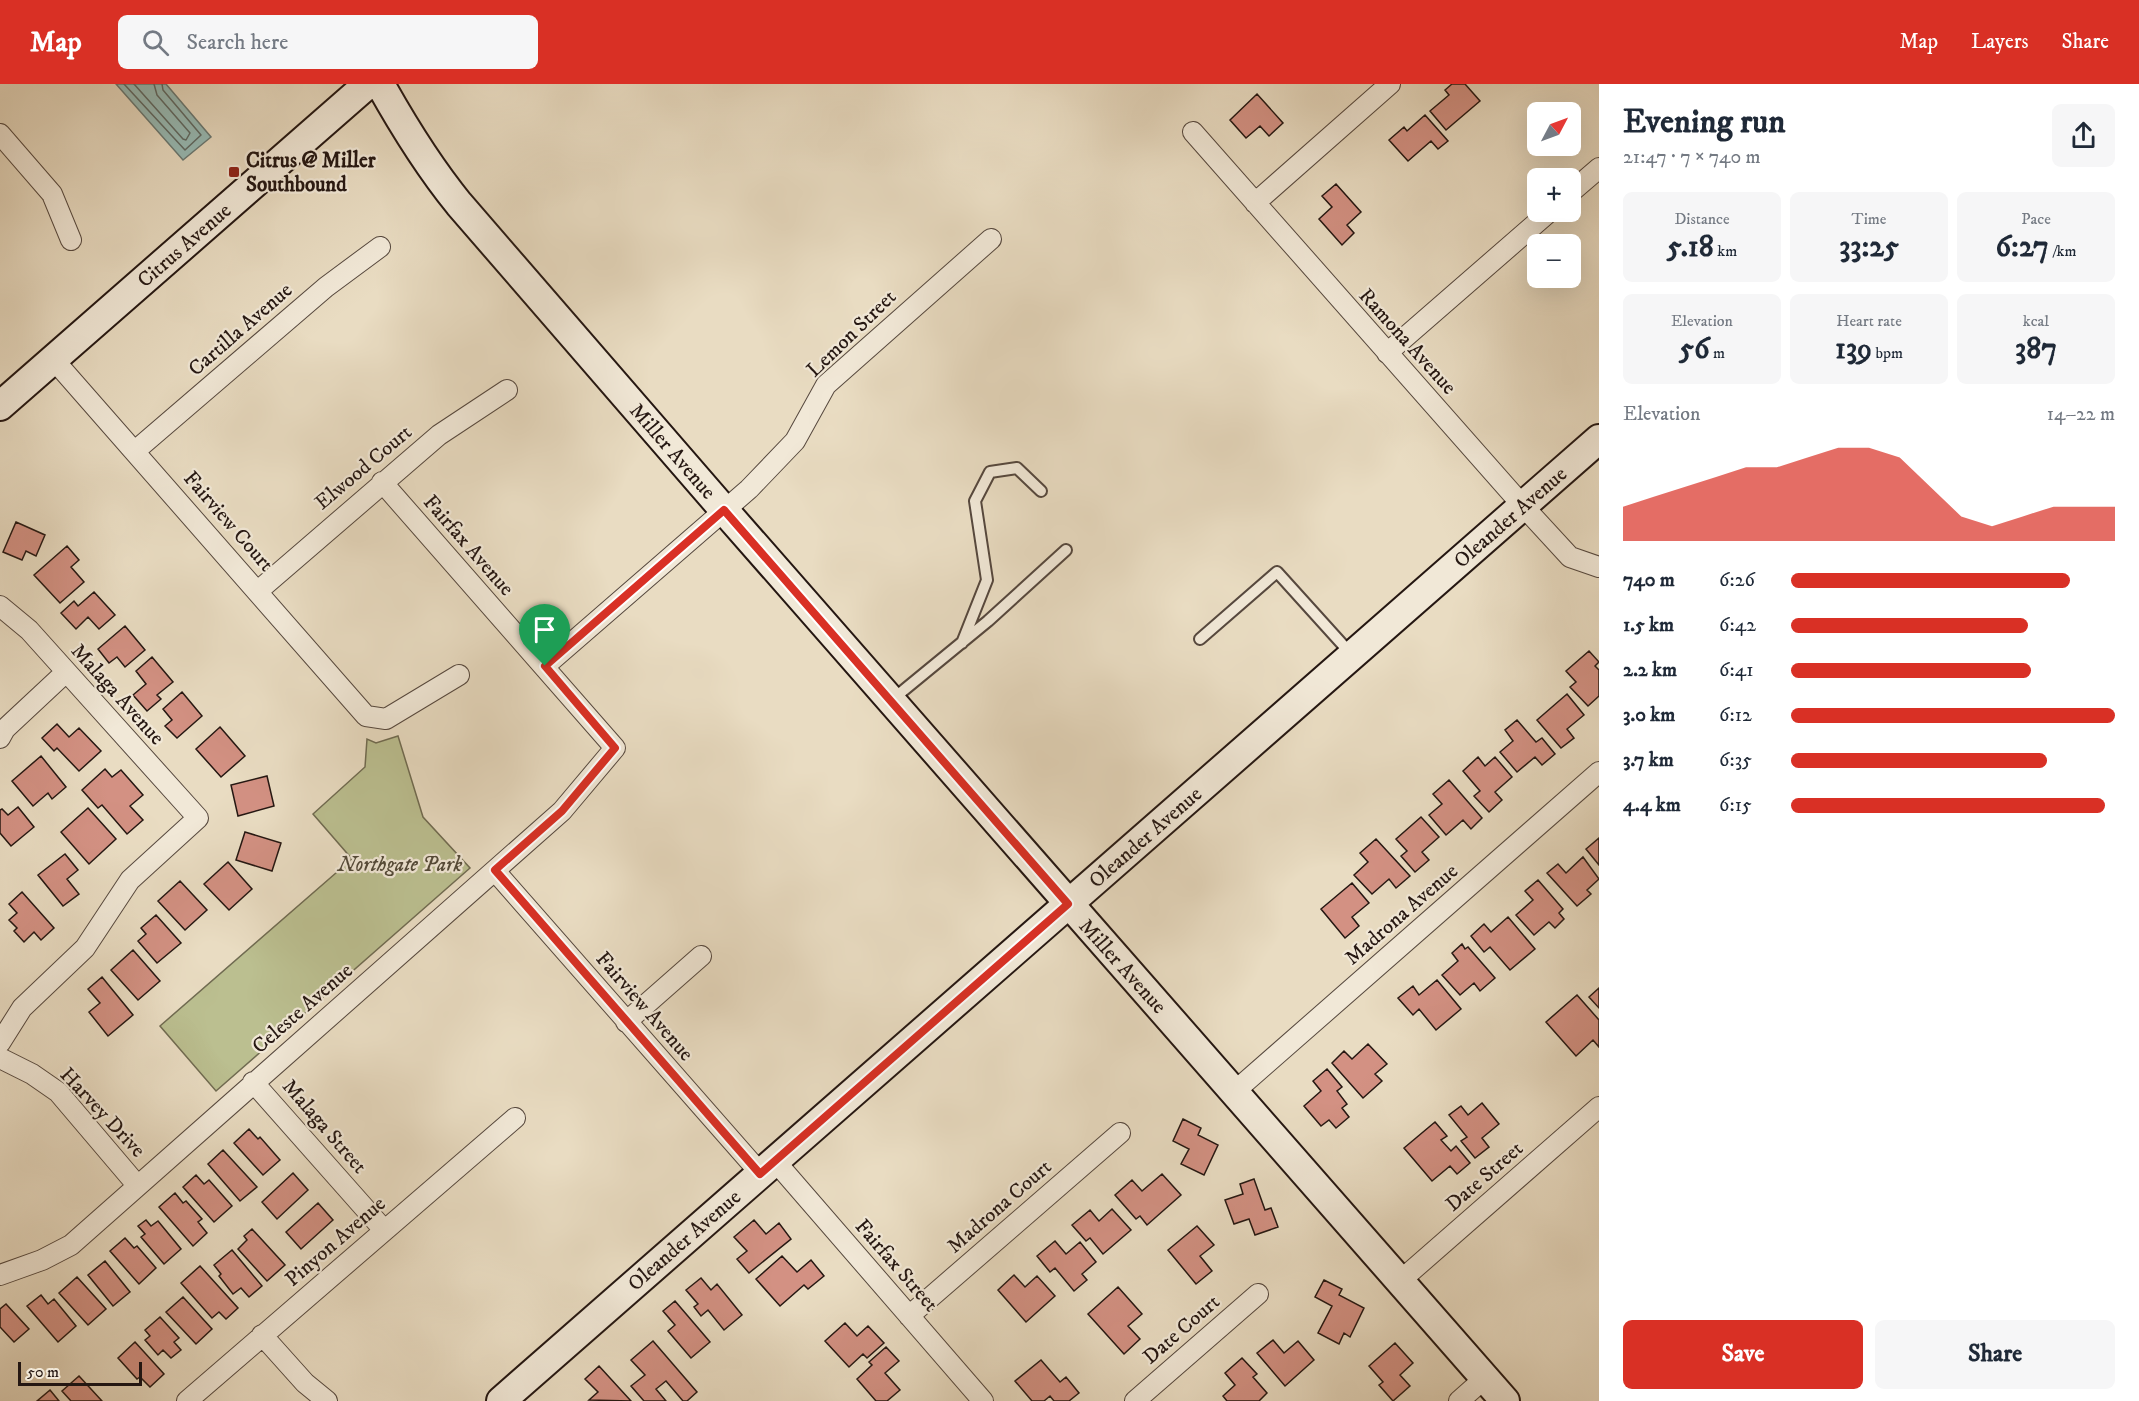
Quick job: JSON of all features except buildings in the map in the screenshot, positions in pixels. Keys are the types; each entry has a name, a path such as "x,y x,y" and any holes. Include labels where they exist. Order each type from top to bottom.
{"street":[{"name":"Citrus Avenue","path":"0,406 368,84"},
{"name":"Miller Avenue","path":"380,84 409,137 432,172 890,701 1505,1401"},
{"path":"1255,203 1390,84"},
{"name":"Ramona Avenue","path":"1193,132 1387,354 1570,557 1599,567"},
{"path":"0,134 52,194 71,240"},
{"path":"1581,184 1599,168"},
{"path":"1387,354 1538,222"},
{"name":"Lemon Street","path":"545,666 748,490 795,441 826,385 991,239"},
{"name":"Cartilla Avenue","path":"135,451 326,287 380,247"},
{"name":"Fairview Court","path":"54,360 366,716 386,719 459,675"},
{"name":"Elwood Court","path":"258,591 439,435 507,390"},
{"name":"Oleander Avenue","path":"501,1401 1599,439"},
{"name":"Fairfax Avenue","path":"382,482 615,748"},
{"name":"Malaga Avenue","path":"0,606 29,630 198,818 130,880 85,948 22,1008 0,1043"},
{"path":"0,738 5,729 66,672"},
{"name":"Celeste Avenue","path":"0,1275 42,1260 71,1245 562,811 615,748"},
{"name":"Madrona Avenue","path":"1234,1092 1599,772"},
{"name":"Fairview Avenue","path":"495,870 626,1022 768,1167"},
{"path":"626,1022 701,956"},
{"name":"Harvey Drive","path":"0,1058 32,1074 58,1092 137,1185"},
{"name":"Malaga Street","path":"254,1082 384,1230"},
{"name":"Date Street","path":"1400,1281 1599,1107"},
{"name":"Pinyon Avenue","path":"187,1401 515,1118"},
{"name":"Madrona Court","path":"909,1316 1120,1133"},
{"name":"Fairfax Street","path":"768,1167 909,1316 983,1401"},
{"name":"Date Court","path":"1135,1401 1258,1294"},
{"path":"262,1335 305,1383 327,1401"},
{"path":"1459,1401 1485,1378"}],"lane":[{"path":"962,642 987,580 975,501 981,486 990,472 1017,468 1041,491"},
{"path":"890,701 962,642 1066,550"},
{"path":"1200,639 1277,572 1352,656"}],"green space":[{"name":"Northgate Park","path":"398,736 423,817 470,868 216,1091 160,1026 352,859 313,814 365,767 367,739 376,743"}],"water":[{"path":"116,84 166,84 211,137 183,160"}],"place":[{"name":"Citrus @ Miller Southbound","path":"234,172"}],"route":[{"path":"724,510 1068,904 760,1174 495,870 562,811 615,748 545,666 724,510"}]}
